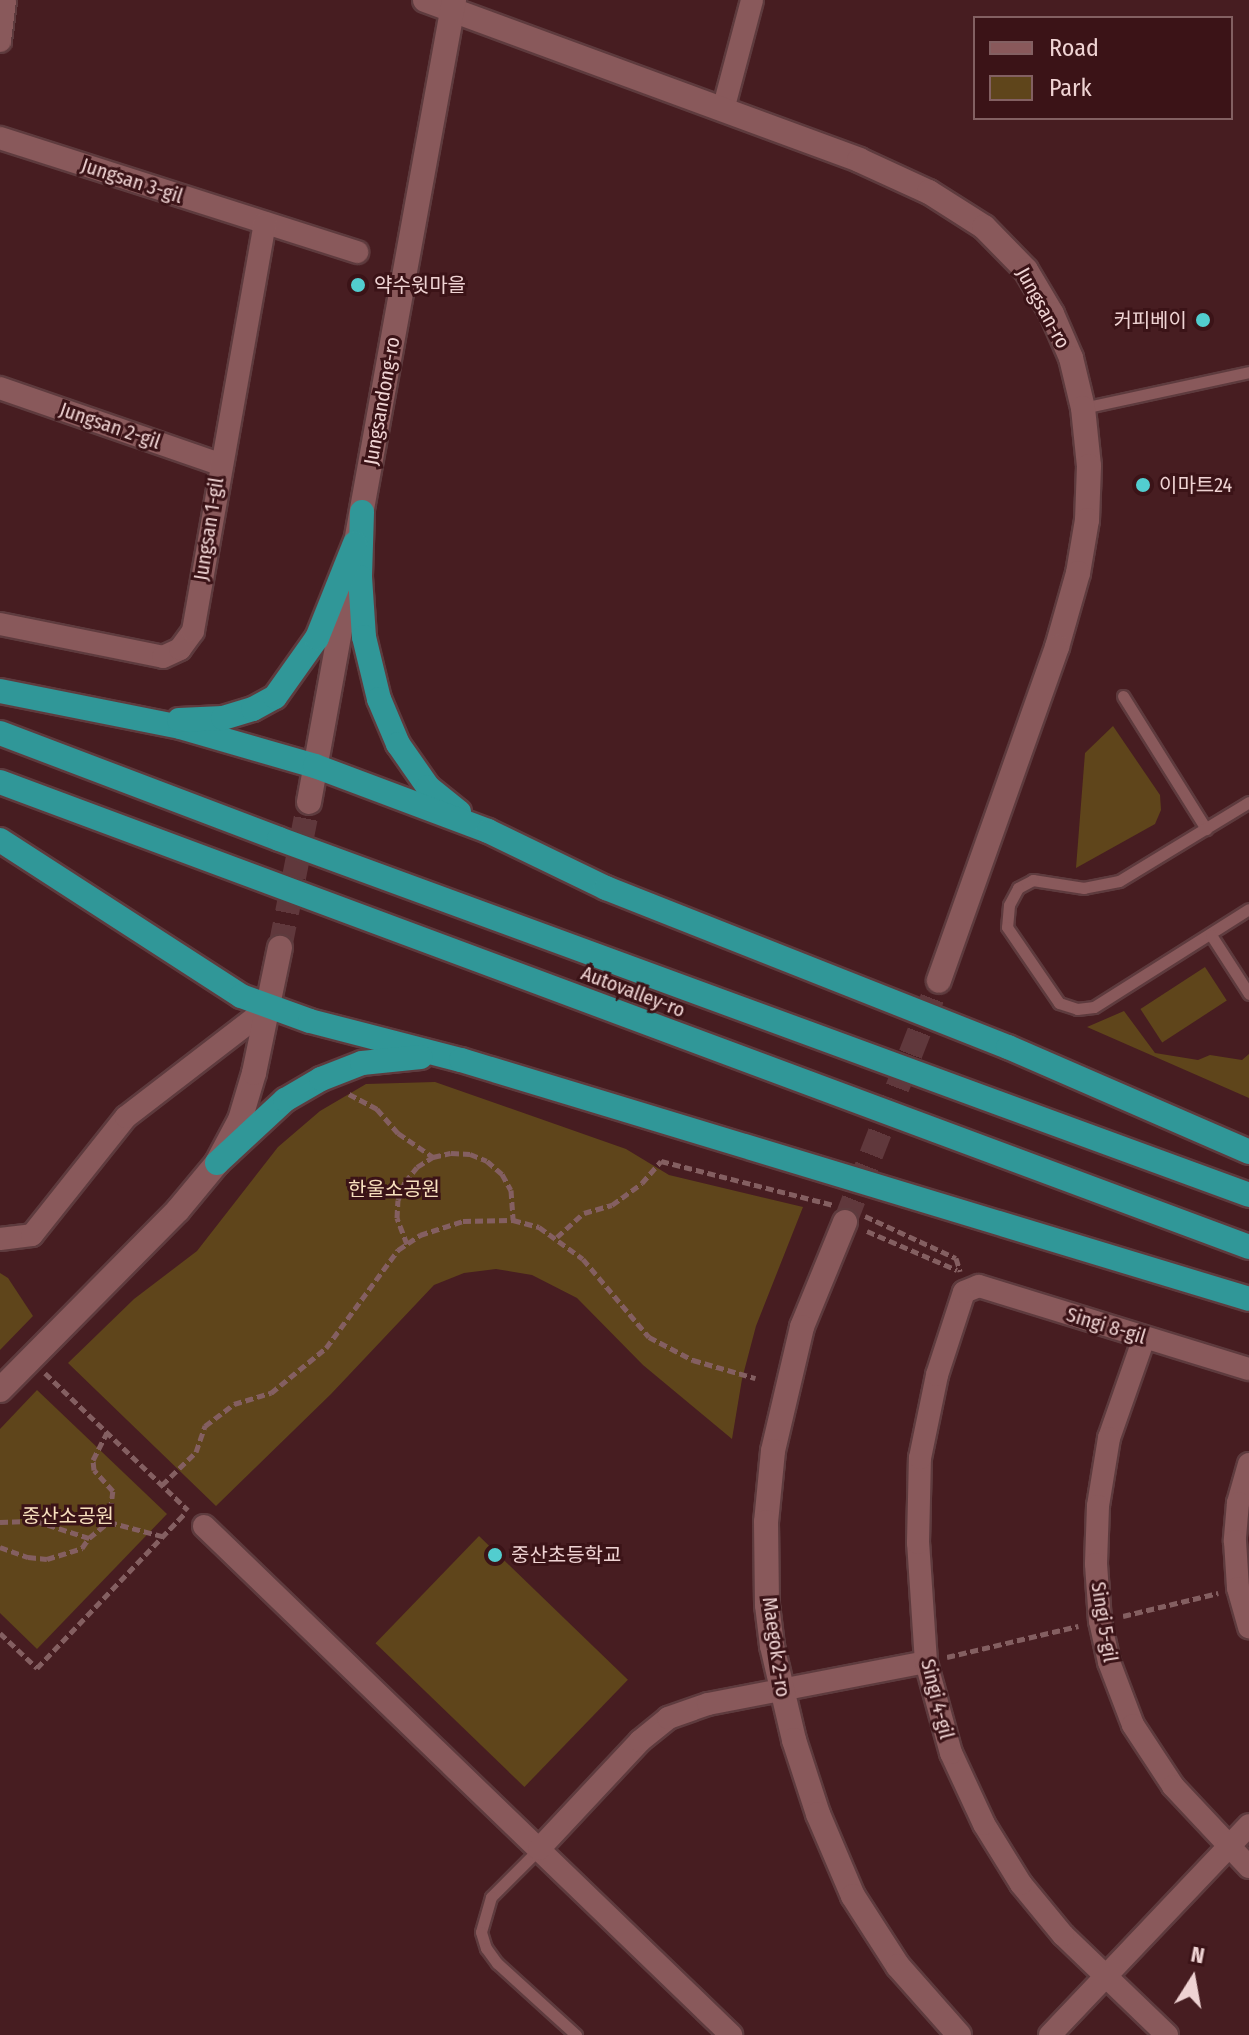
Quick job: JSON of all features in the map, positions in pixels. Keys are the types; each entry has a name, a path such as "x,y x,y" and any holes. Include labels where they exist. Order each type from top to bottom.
{"highway":[{"path":"153,722 223,718 253,709 275,697 317,638 360,523"},
{"path":"360,523 364,637 379,699 398,744 428,787 488,831"},
{"path":"0,691 153,722 315,766 488,831 606,888 1008,1047 1249,1152"},
{"name":"Autovalley-ro","path":"0,733 279,839 1249,1195"},
{"name":"Autovalley-ro","path":"0,782 1249,1247"},
{"path":"0,840 241,996 310,1021 461,1060 1249,1299"},
{"path":"217,1163 285,1100 321,1079 362,1063 390,1059 461,1060"}],"street":[{"path":"0,41 5,0"},
{"name":"Jungsan-ro","path":"425,0 454,4 859,160 929,192 984,227 1026,270 1052,314 1071,358 1083,408 1089,466 1088,506 1078,573 1034,717 939,981"},
{"path":"723,110 752,0"},
{"name":"Jungsandong-ro","path":"309,802 454,4"},
{"name":"Jungsan 3-gil","path":"0,138 357,252"},
{"name":"Jungsan 1-gil","path":"0,624 163,657 180,649 193,631 220,464 265,223"},
{"name":"Jungsan 2-gil","path":"0,388 220,464"},
{"path":"0,1390 178,1210 217,1163 240,1120 270,1006 280,948"},
{"path":"0,1239 32,1235 126,1117 270,1006"},
{"name":"Maegok 2-ro","path":"854,1219 802,1327 773,1451 766,1522 767,1605 781,1692 818,1814 853,1896 898,1966 959,2035"},
{"name":"Singi 8-gil","path":"968,1283 1249,1369"},
{"name":"Singi 4-gil","path":"968,1283 937,1375 920,1458 918,1543 926,1662 951,1753 984,1824 1021,1884 1063,1935 1167,2035"},
{"name":"Singi 5-gil","path":"1144,1338 1107,1451 1098,1506 1096,1564 1100,1621 1109,1662 1133,1725 1173,1786 1249,1867"},
{"path":"1249,1464 1238,1503 1235,1541 1238,1588 1249,1627"},
{"path":"196,1518 731,2035"},
{"path":"539,1849 640,1741 668,1718 708,1704 926,1662"},
{"path":"1050,2035 1249,1825"}],"lane":[{"path":"1083,408 1249,372"},
{"path":"1123,696 1206,829"},
{"path":"1249,802 1119,881 1084,888 1033,880 1018,888 1009,905 1007,927 1059,1003 1077,1009 1094,1007 1249,909"},
{"path":"1211,935 1249,994"},
{"path":"539,1849 491,1897 481,1932 486,1948 497,1963 576,2035"}],"path":[{"path":"342,1093 357,1096 377,1109 398,1133 433,1157"},
{"path":"407,1244 397,1218 398,1200 411,1174 433,1157 451,1153 470,1154 487,1161 502,1174 511,1190 513,1220"},
{"path":"557,1237 584,1213 612,1205 642,1183 661,1161 785,1190 956,1258 968,1283"},
{"path":"854,1219 968,1283"},
{"path":"162,1485 196,1452 205,1426 234,1404 271,1393 326,1348 398,1250 420,1235 463,1221 513,1220 539,1227 557,1237 583,1259 649,1337 693,1360 755,1378"},
{"path":"44,1372 196,1518"},
{"path":"0,1547 28,1557 47,1559 82,1548 109,1522 113,1491 94,1470 93,1460 107,1432"},
{"path":"196,1518 197,1500"},
{"path":"0,1633 37,1668 162,1536 196,1518"},
{"path":"0,1522 36,1521 89,1538"},
{"path":"109,1522 162,1536"}],"green space":[{"path":"1113,726 1160,795 1161,810 1155,824 1076,868 1085,753"},
{"path":"1205,967 1227,1001 1162,1042 1140,1009"},
{"path":"1124,1011 1155,1053 1198,1060 1210,1055 1242,1060 1249,1054 1249,1098 1087,1027"},
{"name":"한울소공원","path":"435,1082 626,1149 669,1175 803,1207 756,1326 742,1379 732,1439 643,1365 577,1298 532,1275 496,1269 464,1273 434,1285 331,1394 216,1506 68,1363 134,1299 197,1251 278,1147 320,1111 366,1084"},
{"path":"0,1273 8,1278 33,1316 0,1350"},
{"name":"중산소공원","path":"37,1390 167,1514 37,1649 0,1613 0,1429"},
{"path":"479,1536 628,1680 524,1787 375,1643"}],"tunnel":[{"path":"280,948 309,802"},
{"path":"845,1222 939,981"}],"place":[{"name":"약수윗마을","path":"358,285"},
{"name":"커피베이","path":"1203,320"},
{"name":"이마트24","path":"1143,485"},
{"name":"중산초등학교","path":"495,1555"}]}
